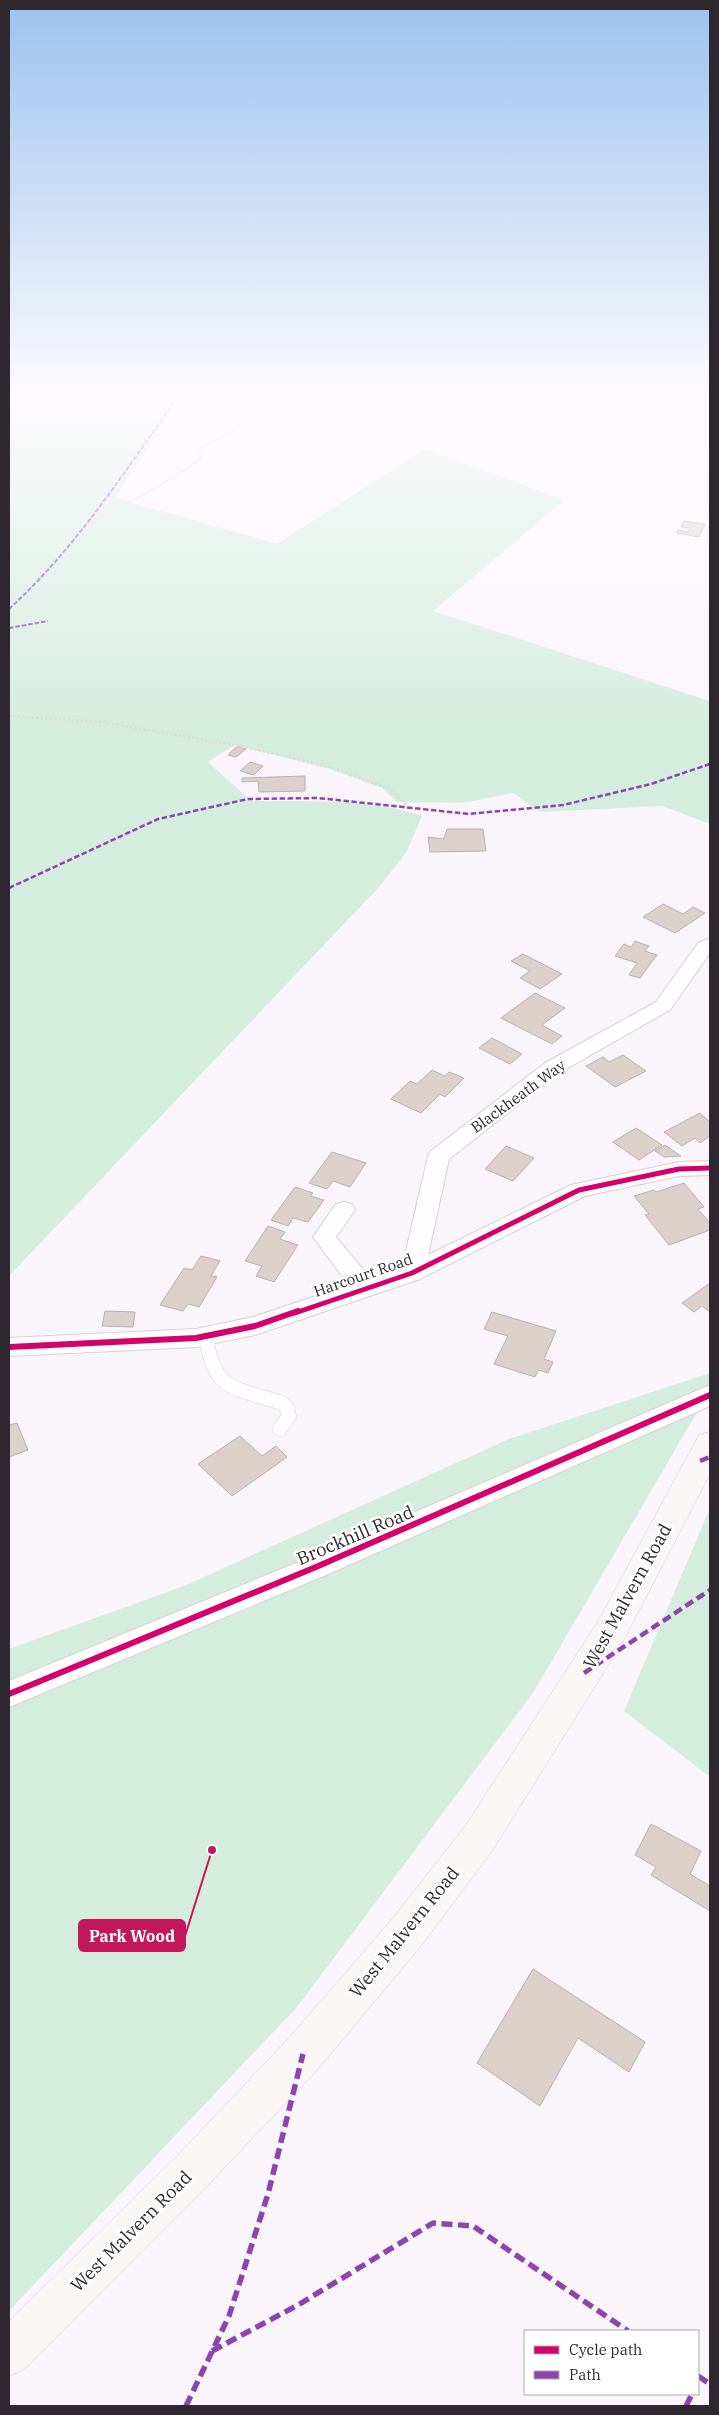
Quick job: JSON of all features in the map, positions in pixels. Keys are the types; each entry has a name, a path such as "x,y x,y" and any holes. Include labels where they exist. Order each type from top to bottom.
{"main road":[{"name":"West Malvern Road","path":"9,2353 192,2171 303,2054 412,1924 478,1838 608,1634 710,1444"}],"street":[{"name":"Blackheath Way","path":"412,1273 438,1156 552,1068 663,1006 705,947 710,944"},
{"name":"Harcourt Road","path":"9,1347 206,1336 255,1326 412,1273 579,1190 679,1169 710,1168"},
{"path":"344,1210 324,1236 365,1289"},
{"name":"Brockhill Road","path":"9,1694 316,1568 710,1395"}],"lane":[{"path":"206,1336 211,1364 218,1377 233,1387 282,1403 287,1408 289,1416 280,1430"}],"path":[{"path":"78,536 114,509 120,507"},
{"path":"9,716 101,722 235,745 285,756 334,768 388,788 408,806"}],"green space":[{"path":"9,507 146,507 277,544 335,507 556,507 433,611 710,701 710,824 662,806 540,812 513,793 463,803 397,802 382,788 330,769 235,745 208,762 251,801 338,802 382,806 422,816 407,851 380,886 9,1276"},
{"path":"710,1373 710,1390 533,1693 297,2007 9,2311 9,1649 184,1586 509,1439"},
{"path":"710,1508 710,1777 624,1711"}],"building":[{"path":"684,521 705,524 699,537 677,533 678,530 688,532 690,528 681,527"},
{"path":"237,746 246,749 236,757 228,755"},
{"path":"250,762 263,766 254,775 240,771"},
{"path":"305,776 305,791 259,792 258,781 242,782 242,778"},
{"path":"447,829 483,829 486,851 430,852 428,837 444,839"},
{"path":"663,904 683,914 693,907 705,913 675,933 643,917"},
{"path":"635,941 649,946 645,951 657,955 640,978 629,975 637,963 615,956 624,944 631,947"},
{"path":"523,954 562,974 540,989 520,978 530,971 511,961"},
{"path":"535,993 565,1008 542,1025 562,1036 552,1044 501,1018"},
{"path":"492,1038 522,1054 510,1064 479,1048"},
{"path":"623,1055 646,1071 615,1087 586,1066 603,1057 609,1062"},
{"path":"432,1070 445,1076 449,1072 464,1078 445,1097 440,1094 421,1113 391,1099 410,1081 417,1084"},
{"path":"700,1113 710,1122 710,1136 700,1143 695,1138 682,1146 664,1132"},
{"path":"636,1128 662,1145 639,1160 613,1142"},
{"path":"665,1145 681,1156 664,1157 655,1151"},
{"path":"506,1146 534,1158 513,1181 485,1169"},
{"path":"332,1152 366,1163 350,1187 333,1181 327,1189 309,1183"},
{"path":"684,1183 704,1207 698,1209 710,1223 710,1230 669,1245 645,1215 649,1214 634,1196 654,1190 656,1192"},
{"path":"295,1187 313,1193 310,1196 324,1200 308,1222 293,1218 288,1226 271,1220"},
{"path":"268,1226 285,1232 280,1239 298,1245 274,1282 256,1276 262,1266 245,1261"},
{"path":"201,1256 220,1261 211,1276 217,1277 199,1307 188,1304 183,1311 160,1305 184,1268 192,1270"},
{"path":"710,1283 710,1312 702,1306 694,1312 682,1303"},
{"path":"105,1311 135,1312 133,1327 102,1326"},
{"path":"492,1312 556,1331 544,1359 553,1362 548,1373 538,1370 535,1377 494,1364 508,1336 484,1329"},
{"path":"17,1423 28,1450 9,1457 9,1425"},
{"path":"240,1436 262,1456 276,1446 287,1457 232,1496 198,1464"},
{"path":"651,1824 701,1851 690,1874 710,1886 710,1911 651,1875 656,1867 635,1855"},
{"path":"533,1969 645,2042 629,2072 578,2038 540,2106 477,2063"}],"marked path":[{"path":"9,609 58,561 100,507"},
{"path":"9,628 48,621"},
{"path":"9,888 158,819 248,799 318,798 469,814 563,805 651,784 710,764"},
{"path":"700,1461 710,1457"},
{"path":"584,1673 710,1590"},
{"path":"186,2406 229,2316 268,2194 303,2054"},
{"path":"212,2351 298,2305 433,2223 473,2226 627,2330"},
{"path":"699,2377 710,2384"},
{"path":"686,2406 692,2395"}],"cycle path":[{"path":"9,1347 196,1338 255,1326 412,1273 579,1190 679,1169 710,1168"},
{"path":"9,1694 316,1567 710,1395"}],"place":[{"name":"Park Wood","path":"212,1850"}]}
